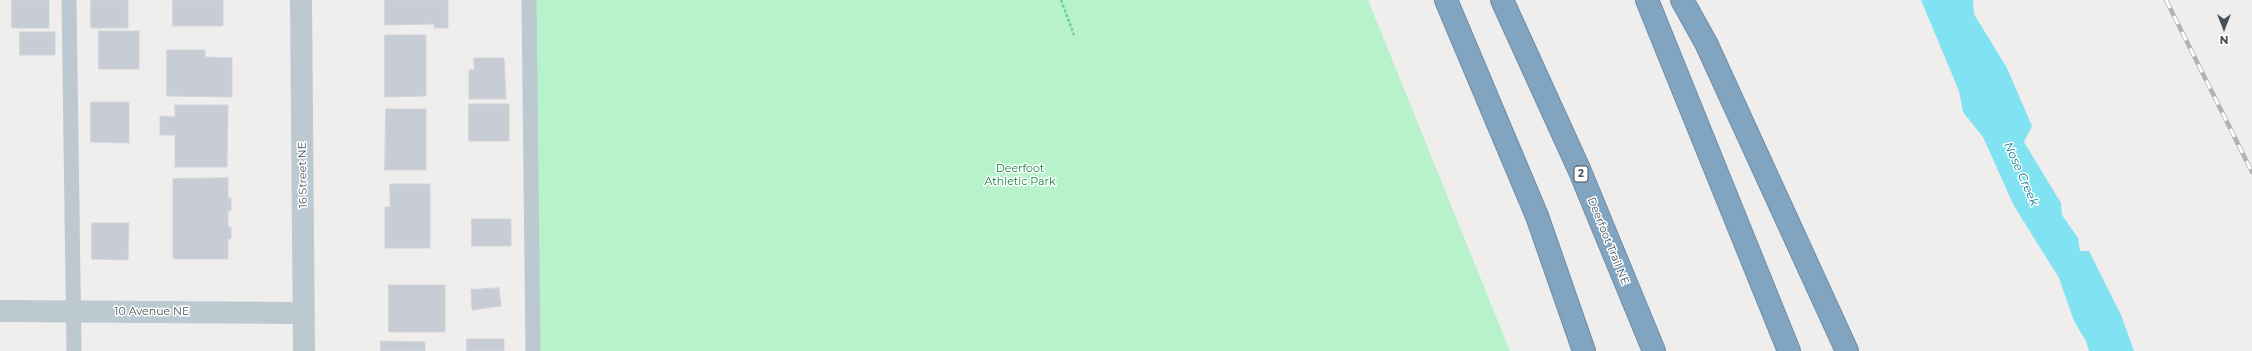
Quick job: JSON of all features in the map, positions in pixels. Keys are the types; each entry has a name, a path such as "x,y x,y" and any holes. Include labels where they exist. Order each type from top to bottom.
{"highway":[{"path":"1446,0 1536,216 1584,351"},
{"name":"Deerfoot Trail NE","path":"1502,0 1579,169 1654,351"},
{"path":"1647,0 1789,351"},
{"path":"1682,0 1706,42 1847,351"}],"street":[{"name":"16 Street NE","path":"301,0 304,351"},
{"name":"10 Avenue NE","path":"0,311 304,313"}],"lane":[{"path":"70,0 74,351"},
{"path":"529,0 533,351"}],"path":[{"path":"1061,0 1074,35"}],"green space":[{"name":"Deerfoot Athletic Park","path":"529,0 1368,0 1510,351 533,351"}],"water":[{"name":"Nose Creek","path":"1921,0 1973,0 1974,14 2007,68 2032,126 2024,142 2061,203 2062,215 2078,238 2080,251 2089,251 2121,315 2134,351 2089,351 2086,341 2074,321 2059,278 2014,206 1983,137 1963,112 1959,91"}],"building":[{"path":"12,0 49,0 49,28 12,28"},
{"path":"91,0 128,0 128,28 91,28"},
{"path":"173,0 223,0 223,26 173,26"},
{"path":"385,0 448,0 448,28 434,28 434,24 385,25"},
{"path":"99,31 139,31 139,69 99,69"},
{"path":"20,32 55,32 55,55 20,55"},
{"path":"385,35 426,35 426,96 385,97"},
{"path":"167,50 205,50 205,57 232,58 232,97 167,96"},
{"path":"474,58 504,58 506,99 469,99 469,70 474,70"},
{"path":"91,102 129,102 129,143 91,142"},
{"path":"469,104 509,104 509,141 469,141"},
{"path":"175,105 228,105 227,167 175,167 175,135 160,135 160,116 175,117"},
{"path":"386,109 426,109 426,170 385,170"},
{"path":"228,178 228,198 231,198 231,211 228,211 228,227 231,227 231,239 228,239 228,259 173,259 173,179"},
{"path":"390,184 430,184 430,248 385,248 385,207 390,207"},
{"path":"472,219 511,219 511,246 472,246"},
{"path":"92,223 129,223 128,260 92,259"},
{"path":"389,285 445,285 445,332 389,332"},
{"path":"499,288 501,306 472,310 471,290"},
{"path":"467,339 504,339 504,351 467,351"},
{"path":"381,341 425,342 425,351 381,351"}],"railway":[{"path":"2166,0 2252,172"}]}
